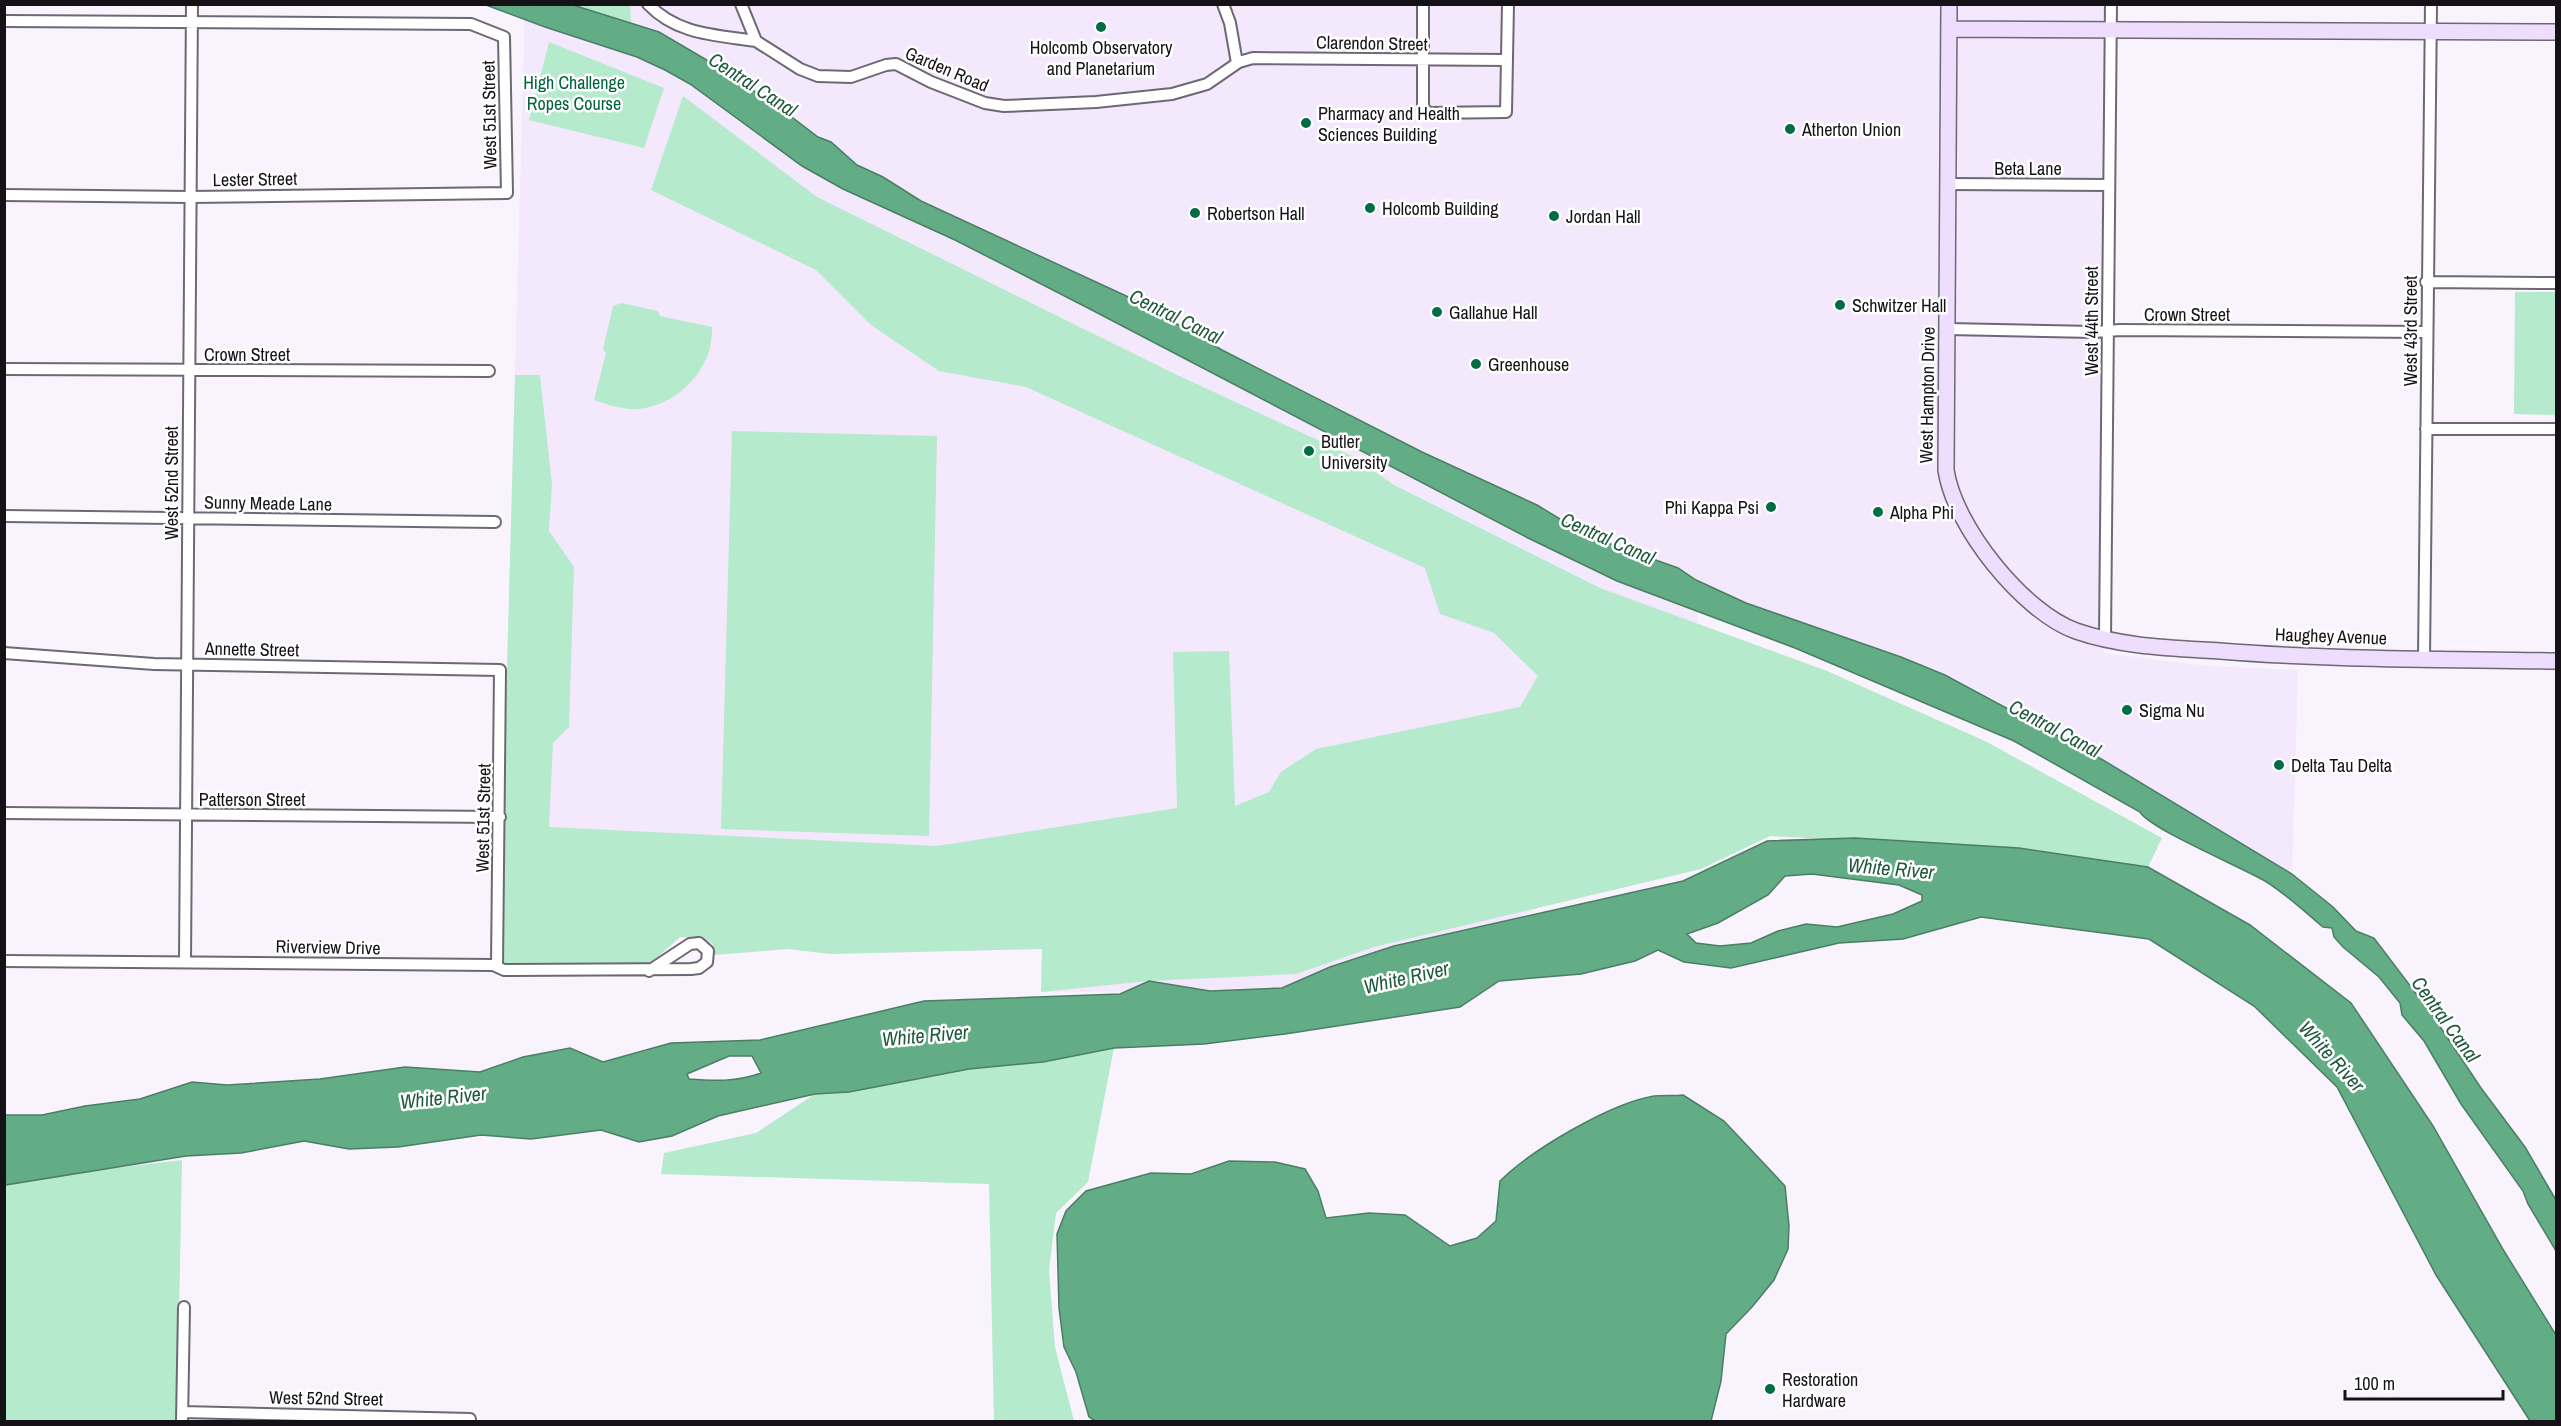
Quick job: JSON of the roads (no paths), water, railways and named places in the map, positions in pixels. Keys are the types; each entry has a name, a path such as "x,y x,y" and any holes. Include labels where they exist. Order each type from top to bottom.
{"street":[{"name":"West 52nd Street","path":"185,962 192,4"},
{"name":"Garden Road","path":"648,4 667,22 686,30 756,41 800,69 818,76 851,77 886,65 896,64 931,82 985,103 1004,106 1090,103 1161,96 1207,84 1237,63"},
{"path":"741,4 756,41"},
{"path":"1222,4 1230,23 1237,63"},
{"path":"1423,4 1423,108 1429,113 1506,112 1508,4"},
{"name":"West Hampton Drive","path":"1949,4 1946,470 1951,493 1972,535 2025,597 2043,612 2075,630 2105,638"},
{"name":"West 44th Street","path":"2105,638 2111,4"},
{"name":"West 43rd Street","path":"2424,658 2426,282 2431,4"},
{"path":"4,21 192,23"},
{"name":"West 51st Street","path":"192,23 471,24 504,37 507,192"},
{"path":"1949,29 2556,32"},
{"name":"Clarendon Street","path":"1237,63 1257,58 1507,60"},
{"name":"Beta Lane","path":"1948,184 2109,185"},
{"name":"Lester Street","path":"4,195 190,197 507,192"},
{"path":"2426,282 2556,283"},
{"name":"Crown Street","path":"1948,328 2427,332"},
{"name":"Crown Street","path":"4,369 489,371"},
{"path":"2426,429 2556,429"},
{"name":"Sunny Meade Lane","path":"4,516 495,522"},
{"name":"Haughey Avenue","path":"2105,638 2141,645 2253,654 2556,661"},
{"name":"Annette Street","path":"4,653 186,665 500,670"},
{"name":"West 51st Street","path":"496,966 500,817 500,670"},
{"name":"Patterson Street","path":"4,813 500,817"},
{"name":"Riverview Drive","path":"4,961 496,966 504,970 649,971 699,968 707,962 708,951 699,943 690,944 649,971"},
{"name":"West 52nd Street","path":"184,1306 182,1417 470,1419"}],"water":[{"path":"486,5 573,5 659,32 768,99 818,137 831,142 857,165 883,177 921,201 1137,301 1222,350 1422,452 1537,505 1588,536 1678,568 1696,580 1746,603 1901,657 1945,675 2103,760 2292,874 2333,907 2356,931 2374,938 2433,1016 2481,1088 2525,1147 2556,1200 2556,1251 2528,1204 2523,1191 2461,1104 2424,1041 2402,1015 2400,1003 2379,977 2343,947 2334,937 2332,928 2323,927 2265,881 2160,828 2140,812 2014,741 1795,648 1617,581 1528,538 955,240 843,189 802,166 690,84 665,70 637,57"},
{"name":"White River","path":"1855,838 2019,848 2148,867 2250,925 2351,1003 2433,1126 2504,1251 2556,1335 2556,1421 2530,1421 2436,1275 2337,1087 2254,1006 2149,939 1981,917 1903,939 1839,943 1731,968 1684,962 1658,950 1635,961 1581,974 1499,981 1460,1007 1204,1044 1114,1048 1043,1062 969,1069 849,1092 815,1094 718,1116 672,1136 639,1142 601,1130 531,1139 481,1135 398,1147 349,1149 304,1141 241,1153 186,1156 5,1185 5,1115 42,1115 85,1106 140,1099 192,1082 227,1085 320,1079 405,1067 480,1072 523,1057 570,1048 603,1062 671,1043 760,1040 924,1001 1120,994 1149,981 1210,991 1282,988 1330,967 1394,946 1683,881 1767,841","holes":["1812,874 1899,885 1922,895 1922,901 1893,914 1837,927 1806,924 1778,931 1751,943 1720,946 1696,943 1687,934 1718,923 1768,895 1785,876","729,1056 752,1056 761,1073 734,1079 689,1079 687,1074"]},
{"path":"1683,1095 1724,1121 1785,1186 1789,1226 1788,1249 1774,1280 1726,1334 1721,1381 1711,1421 1097,1422 1089,1417 1076,1372 1064,1347 1059,1308 1057,1234 1066,1211 1086,1191 1151,1173 1191,1174 1229,1161 1275,1162 1305,1169 1318,1191 1326,1218 1369,1213 1405,1215 1450,1246 1477,1238 1496,1221 1500,1181 1551,1142 1595,1118 1636,1100 1654,1096"}],"place":[{"name":"Holcomb Observatory and Planetarium","path":"1101,27"},
{"name":"Pharmacy and Health Sciences Building","path":"1306,123"},
{"name":"Atherton Union","path":"1790,129"},
{"name":"Holcomb Building","path":"1370,208"},
{"name":"Robertson Hall","path":"1195,213"},
{"name":"Jordan Hall","path":"1554,216"},
{"name":"Schwitzer Hall","path":"1840,305"},
{"name":"Gallahue Hall","path":"1437,312"},
{"name":"Greenhouse","path":"1476,364"},
{"name":"Butler University","path":"1309,451"},
{"name":"Phi Kappa Psi","path":"1771,507"},
{"name":"Alpha Phi","path":"1878,512"},
{"name":"Sigma Nu","path":"2127,710"},
{"name":"Delta Tau Delta","path":"2279,765"},
{"name":"Restoration Hardware","path":"1770,1389"}],"park label":[{"name":"High Challenge Ropes Course","path":"574,92"}],"water label":[{"name":"Central Canal","path":"753,84"},
{"name":"Central Canal","path":"1176,316"},
{"name":"Central Canal","path":"1608,538"},
{"name":"Central Canal","path":"2055,728"},
{"name":"Central Canal","path":"2446,1019"}]}
